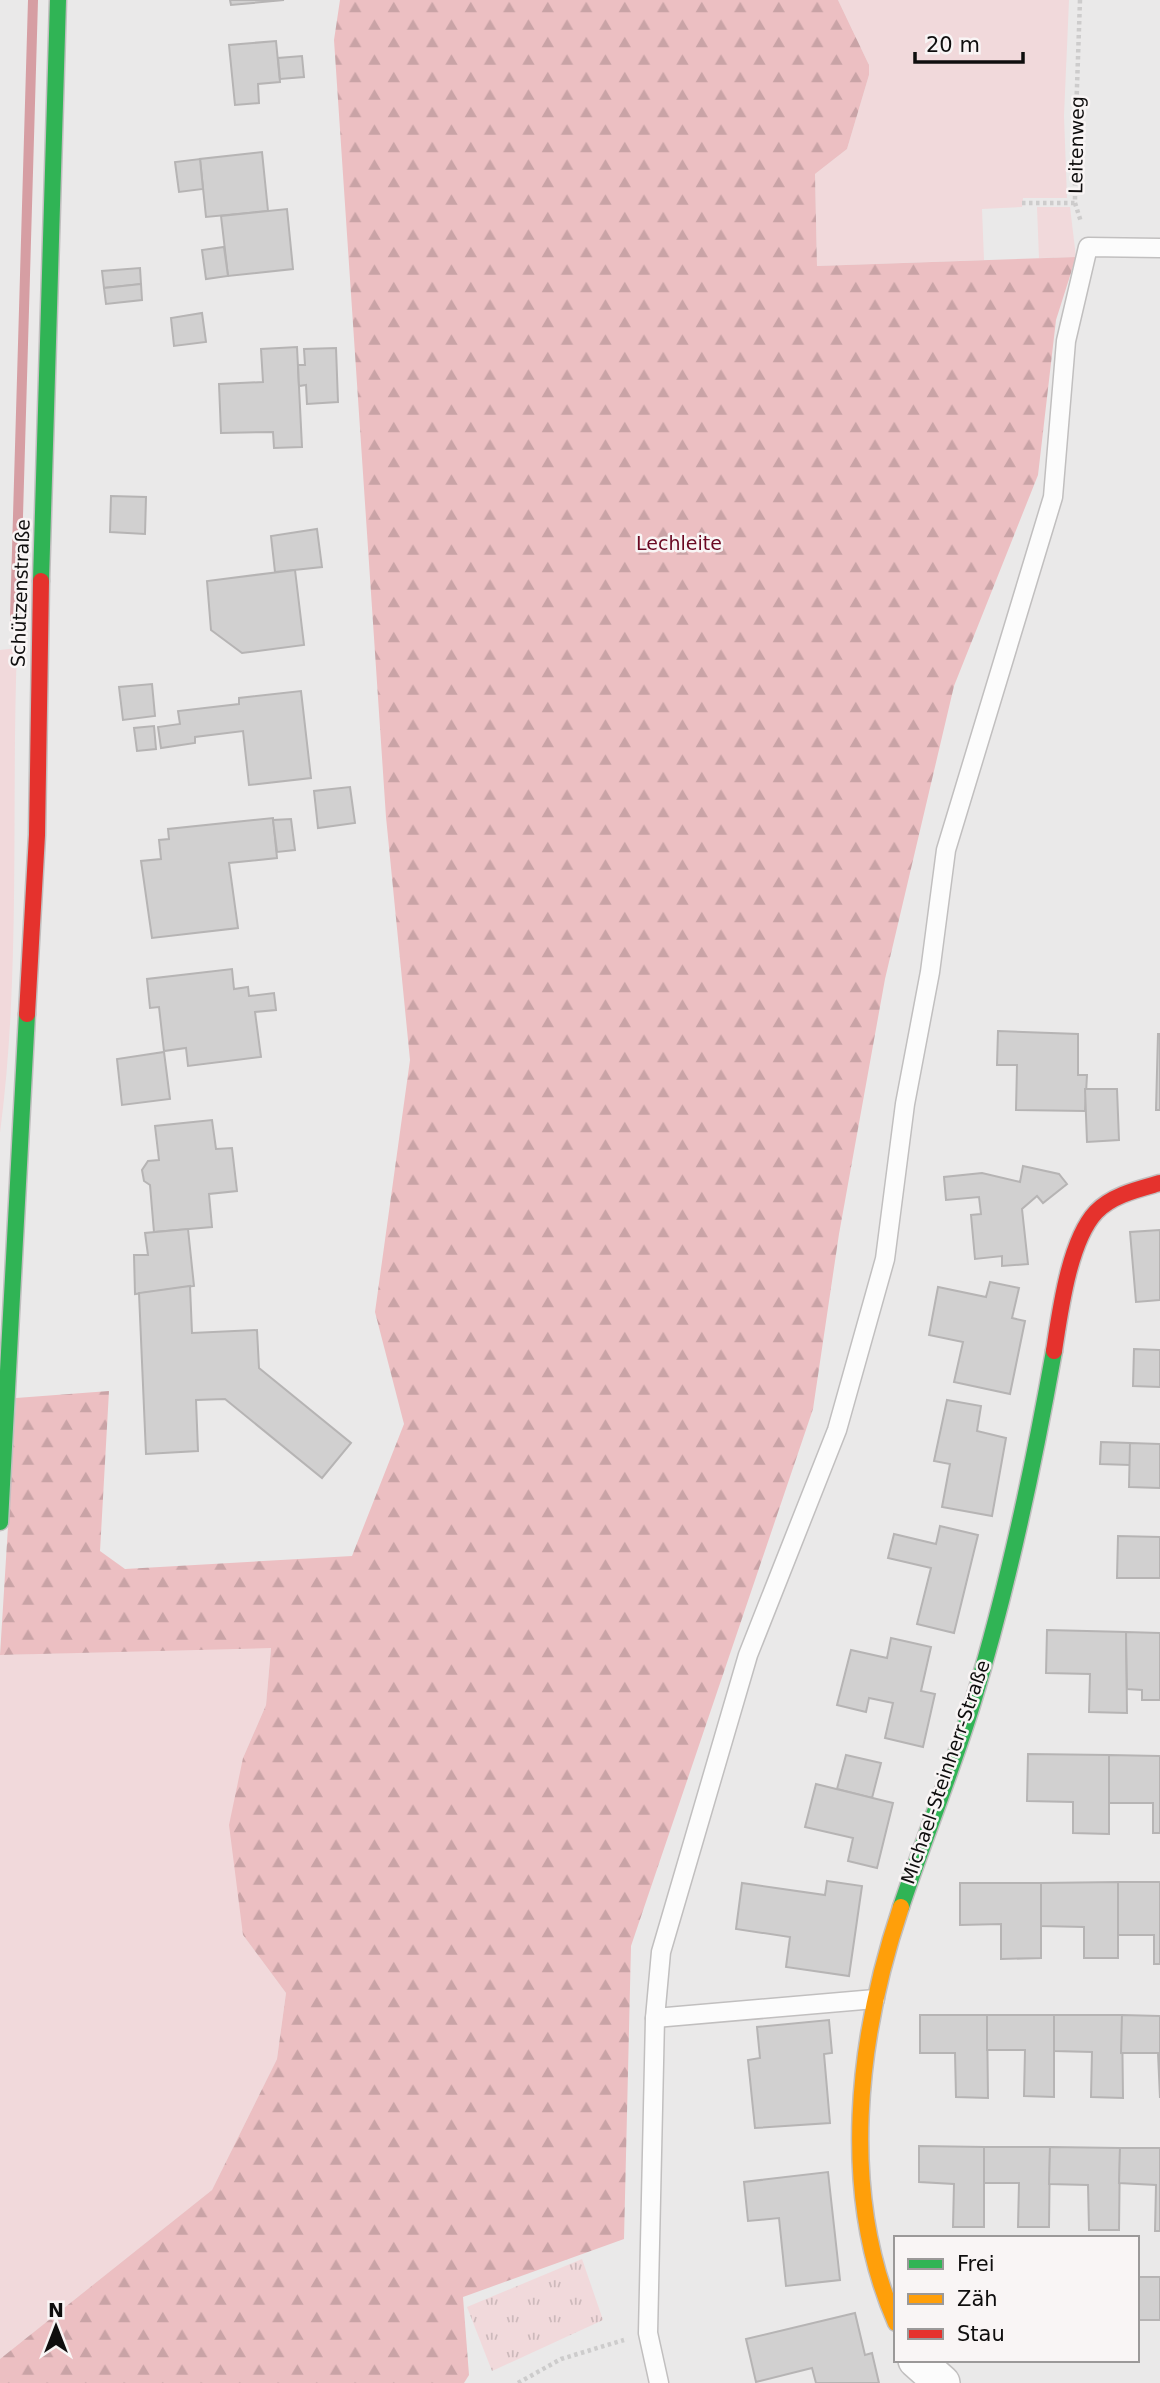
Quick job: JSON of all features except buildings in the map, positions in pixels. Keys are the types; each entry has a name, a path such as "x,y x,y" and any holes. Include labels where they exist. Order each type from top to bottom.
{"street":[{"name":"Schützenstraße","path":"0,1522 29,1028 37,835 37,715 58,0"},
{"name":"Michael-Steinherr-Straße","path":"894,2320 884,2302 867,2225 862,2131 864,2050 875,1998 907,1881 972,1703 996,1614 1037,1443 1075,1254 1093,1215 1128,1193 1160,1183"},
{"path":"918,2362 942,2383"}],"lane":[{"path":"659,2383 648,2333 654,2018 661,1952 740,1680 792,1537 836,1430 885,1259 905,1104 929,972 946,850 1053,497 1066,341 1088,247 1160,248"},
{"path":"654,2018 875,1998"}],"path":[{"name":"Leitenweg","path":"1080,0 1075,203 1088,247"},
{"path":"1022,203 1075,203"},
{"path":"518,2383 561,2360 648,2333"}],"green space":[{"name":"Lechleite","path":"340,0 838,0 869,65 869,75 847,149 815,174 817,266 1076,257 1056,320 1038,475 954,686 885,979 839,1234 813,1409 631,1946 624,2239 463,2297 469,2375 464,2383 0,2383 0,2359 212,2190 277,2059 286,1993 243,1935 229,1825 243,1758 266,1705 271,1648 0,1655 16,1398 109,1391 100,1551 125,1569 352,1556 404,1424 375,1312 410,1060 386,817 334,40"},
{"path":"838,0 1069,0 1064,116 1067,198 1023,198 1022,207 982,209 984,260 817,266 815,174 847,149 869,75 869,65"},
{"path":"1037,207 1070,207 1076,257 1039,258"},
{"path":"17,648 11,1012 0,1133 0,650"},
{"path":"271,1647 266,1705 243,1758 243,1935 286,1993 277,2059 212,2190 0,2359 0,1655"},
{"path":"582,2259 603,2320 492,2371 467,2307"}],"waterway":[{"path":"15,619 33,0"}],"traffic: fast":[{"path":"41,581 58,0"},
{"path":"0,1522 27,1014"},
{"path":"901,1907 986,1659 1019,1528 1054,1351"}],"traffic: slow":[{"path":"894,2317 878,2273 867,2222 861,2169 861,2115 865,2062 874,2009 901,1907"}],"traffic: jam":[{"path":"27,1014 37,835 41,581"},
{"path":"1054,1351 1072,1258 1087,1225 1096,1212 1110,1201 1126,1193 1160,1183"}]}
